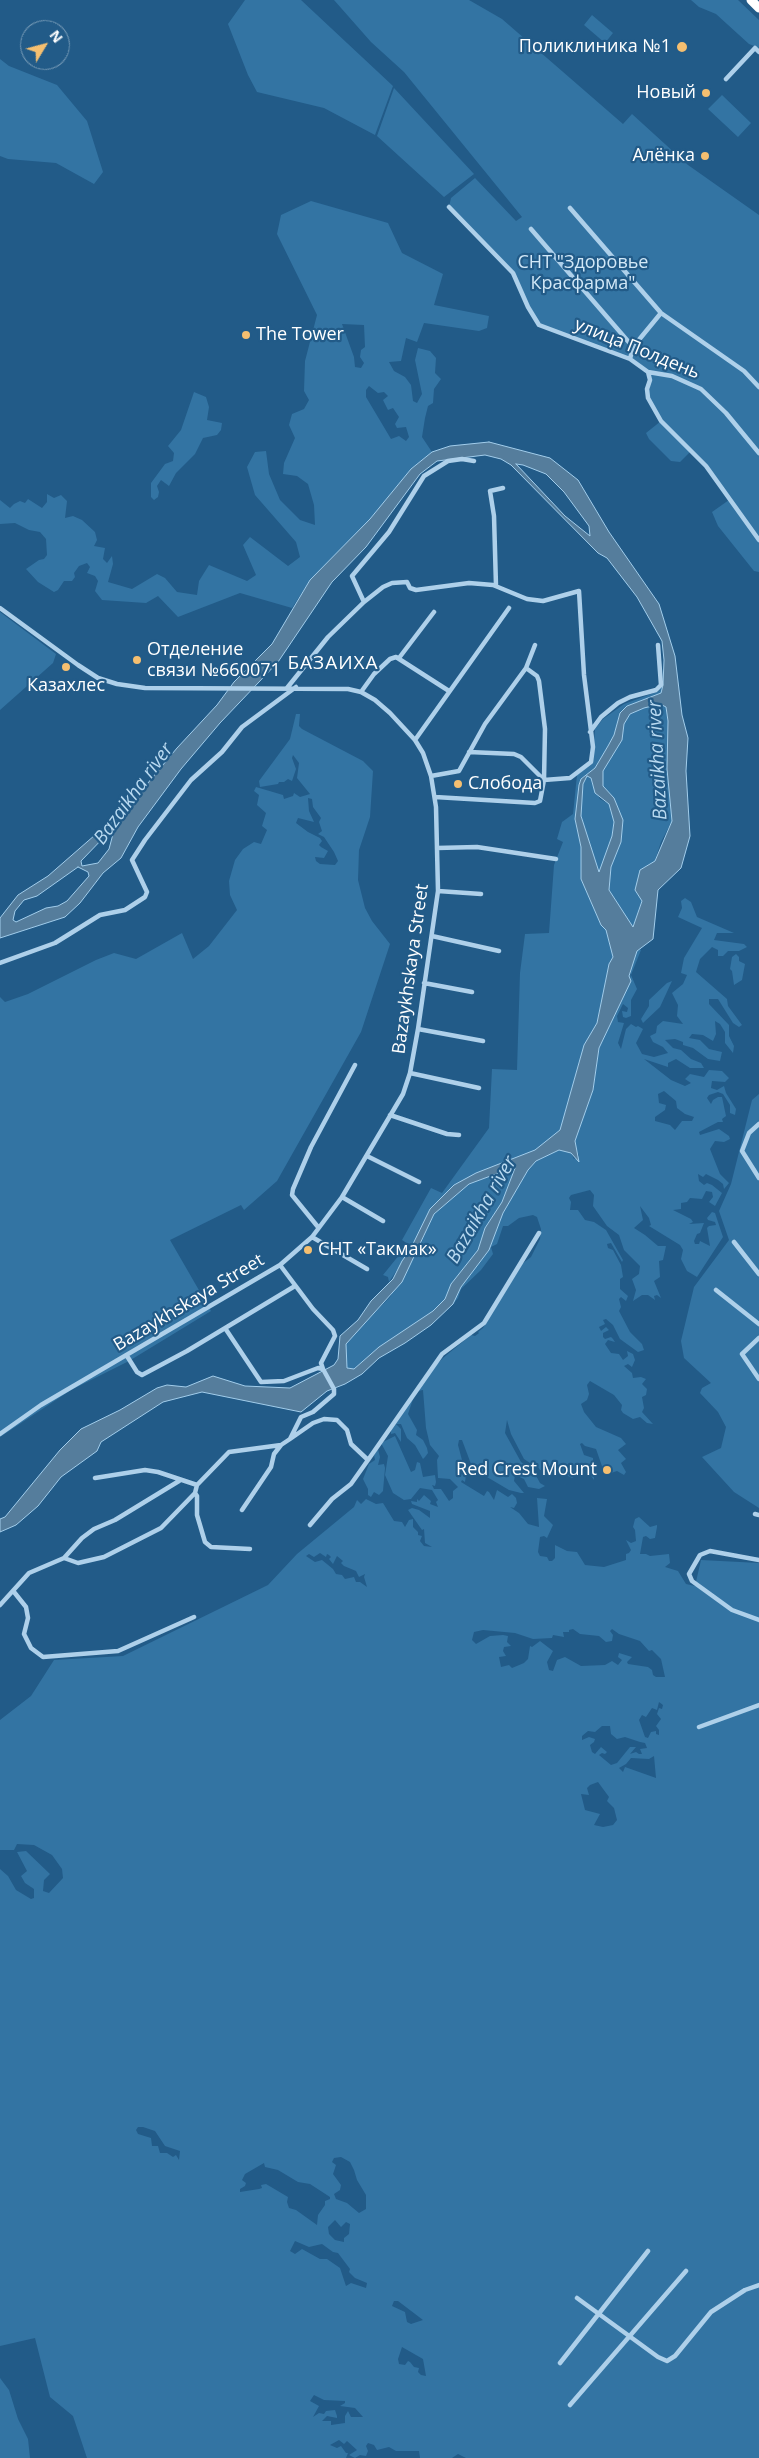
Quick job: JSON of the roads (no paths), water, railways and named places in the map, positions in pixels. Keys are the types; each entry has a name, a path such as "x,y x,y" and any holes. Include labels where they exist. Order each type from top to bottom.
{"highway":[{"path":"751,0 759,8"}],"street":[{"path":"726,79 756,49"},
{"name":"улица Полдень","path":"449,207 513,272 539,325 630,359 648,372 672,376 701,389 726,413 759,453"},
{"path":"570,208 662,313 744,371 759,387"},
{"path":"531,229 633,347"},
{"path":"630,359 633,347 662,313"},
{"path":"648,372 650,380 647,389 648,398 661,422 706,466 759,540"},
{"path":"364,602 352,576 389,532 424,476 448,462 474,461"},
{"path":"496,586 494,516 490,491 504,488"},
{"path":"287,688 328,637 364,602 383,587 392,583 407,582 410,588 416,590 469,582 496,586 527,599 543,601 579,591 592,747 591,762 570,778 544,780 521,757 514,754 469,752"},
{"name":"Bazaykhskaya Street","path":"0,608 98,678 117,684 145,688 296,687 348,689 361,692 390,713 415,740 423,753 431,776 435,797 438,892 410,1074 402,1094 367,1156 342,1197 312,1236 280,1265 41,1405 0,1434"},
{"path":"415,740 508,608"},
{"path":"398,658 434,612"},
{"path":"431,776 459,771 485,724 526,668 535,645"},
{"path":"590,732 601,717 618,703 630,697 656,690 661,685 658,645"},
{"path":"361,692 374,674 390,659 398,658 449,691"},
{"path":"435,797 535,803 540,801 544,780 545,729 539,681 537,676 526,668"},
{"path":"0,963 55,943 100,915 125,910 145,897 147,892 132,860 145,840 191,780 222,752 242,726 296,687"},
{"path":"436,848 478,848 556,859"},
{"path":"438,892 481,894"},
{"path":"432,936 499,951"},
{"path":"424,983 472,992"},
{"path":"418,1029 483,1041"},
{"path":"318,1227 292,1195 292,1189 355,1065"},
{"path":"410,1074 479,1088"},
{"path":"390,1115 447,1134 458,1135"},
{"path":"759,1124 749,1133 742,1150 759,1178"},
{"path":"367,1156 418,1182"},
{"path":"342,1197 383,1221"},
{"path":"310,1526 332,1499 351,1484 442,1354 484,1323 539,1233"},
{"path":"312,1236 367,1269"},
{"path":"734,1242 759,1274"},
{"path":"280,1265 313,1310 333,1330 334,1336 321,1363 334,1389 334,1394 312,1412 301,1417 290,1438"},
{"path":"127,1356 137,1372 142,1375 295,1286"},
{"path":"716,1290 759,1324"},
{"path":"225,1328 261,1382 284,1381 318,1368 323,1369"},
{"path":"759,1338 742,1354 759,1379"},
{"path":"242,1510 271,1467 274,1454 281,1445 313,1423 324,1419 337,1420 347,1430 351,1444 368,1460"},
{"path":"64,1558 78,1563 104,1557 136,1542 166,1524 195,1493 197,1485 229,1452 281,1445"},
{"path":"95,1478 145,1470 158,1472 179,1481 197,1485"},
{"path":"0,1605 14,1592 29,1573 64,1558 82,1538 94,1529 115,1520 179,1481"},
{"path":"195,1493 197,1496 197,1515 205,1542 211,1547 250,1549"},
{"path":"759,1560 710,1551 700,1555 689,1574 692,1581 732,1610 759,1620"},
{"path":"14,1592 26,1607 28,1618 24,1634 31,1648 43,1657 118,1651 194,1617"},
{"path":"699,1728 759,1705"},
{"path":"560,2363 600,2315 648,2251"},
{"path":"570,2405 686,2271"},
{"path":"577,2298 664,2361 670,2360 711,2312 745,2290 759,2285"}],"place":[{"name":"Поликлиника №1","path":"682,47"},
{"name":"Новый","path":"706,93"},
{"name":"Алёнка","path":"705,156"},
{"name":"The Tower","path":"246,335"},
{"name":"Отделение связи №660071","path":"137,660"},
{"name":"Казахлес","path":"66,667"},
{"name":"Слобода","path":"458,784"},
{"name":"СНТ «Такмак»","path":"308,1250"},
{"name":"Red Crest Mount","path":"607,1470"}],"district":[{"name":"БАЗАИХА","path":"333,664"}],"park label":[{"name":"СНТ \"Здоровье Красфарма\"","path":"583,273"}],"water label":[{"name":"Bazaikha river","path":"658,760"},
{"name":"Bazaikha river","path":"134,794"},
{"name":"Bazaikha river","path":"482,1210"}]}
